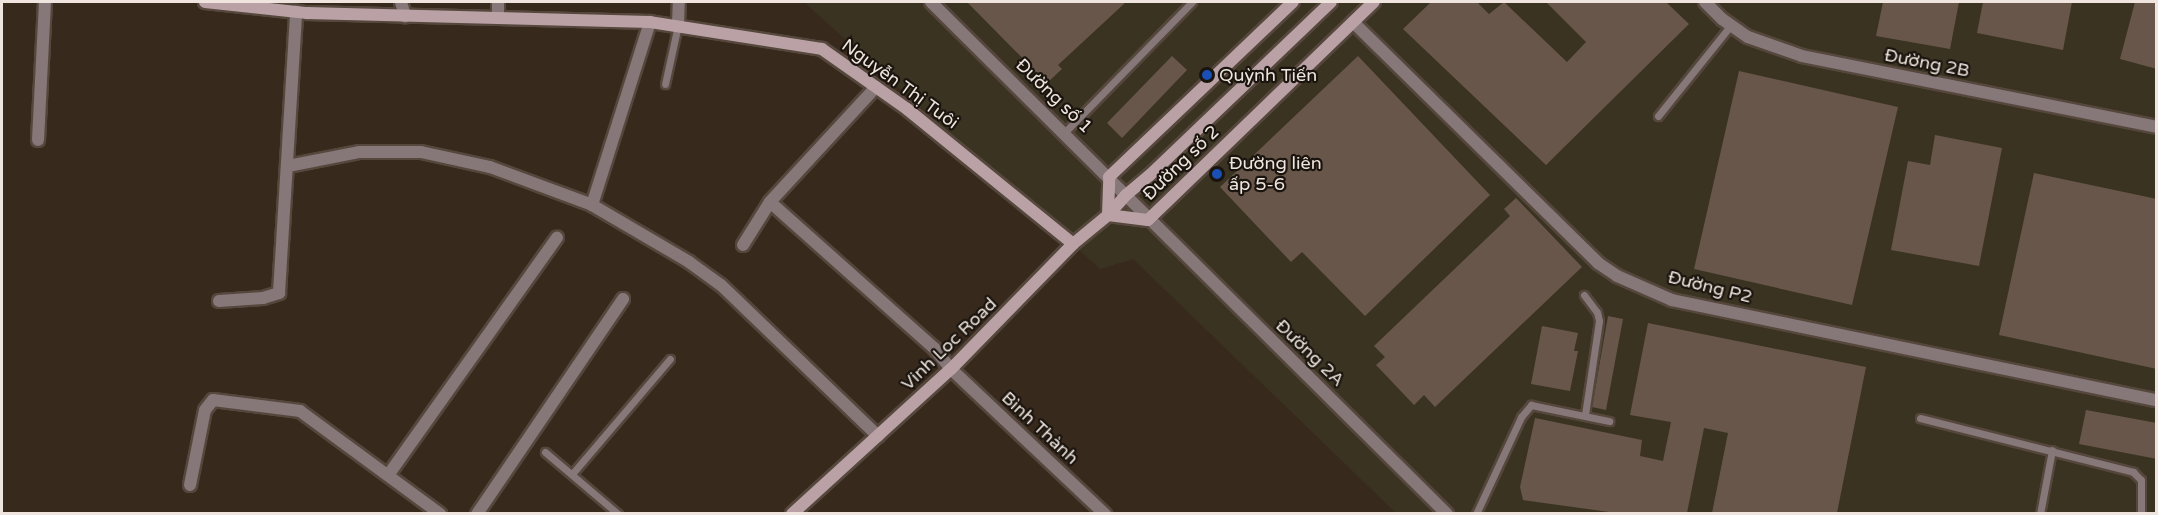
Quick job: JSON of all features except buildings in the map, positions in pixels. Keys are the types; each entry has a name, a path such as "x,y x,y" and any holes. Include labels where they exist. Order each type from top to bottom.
{"main road":[{"name":"Nguyễn Thị Tuôi","path":"206,2 296,12 650,22 822,50 907,109 1073,244"},
{"path":"1108,215 1109,177 1293,2"},
{"name":"Đường số 2","path":"1126,195 1150,175 1332,2"},
{"name":"Đường số 2","path":"1108,215 1148,220 1374,2"},
{"name":"Vinh Loc Road","path":"792,513 951,369 1073,244 1108,215 1126,195"}],"street":[{"path":"38,140 45,2"},
{"path":"401,2 405,16"},
{"path":"498,2 498,17"},
{"path":"678,25 679,2"},
{"name":"Đường số 1","path":"931,2 1065,132 1148,220"},
{"name":"Đường 2B","path":"1705,2 1748,37 1802,56 2157,127"},
{"path":"219,301 263,298 279,293 296,12"},
{"path":"592,205 650,22"},
{"name":"Đường P2","path":"1353,22 1598,263 1617,276 1672,300 2157,400"},
{"path":"743,245 770,202 876,87"},
{"path":"288,166 359,152 421,152 490,167 592,205 689,262 721,285 878,436"},
{"name":"Bình Thành","path":"770,202 934,348 951,369 1105,513"},
{"name":"Đường 2A","path":"1148,220 1447,513"},
{"path":"389,474 556,238"},
{"path":"477,513 623,299"},
{"path":"190,485 204,410 213,399 300,411 440,513"}],"lane":[{"path":"1065,132 1192,2"},
{"path":"665,84 678,25"},
{"path":"1658,116 1731,25"},
{"path":"1584,295 1597,312 1599,321 1585,415"},
{"path":"572,474 670,359"},
{"path":"1476,513 1521,417 1528,407 1536,404 1609,421"},
{"path":"1920,418 2133,472 2141,480 2141,513"},
{"path":"2040,513 2052,450"},
{"path":"545,452 618,513"}],"shaded area":[{"path":"804,2 2156,2 2156,513 1396,513 1133,259 1100,269"}],"place":[{"name":"Quỳnh Tiến","path":"1207,75"},
{"name":"Đường liên ấp 5-6","path":"1217,174"}]}
